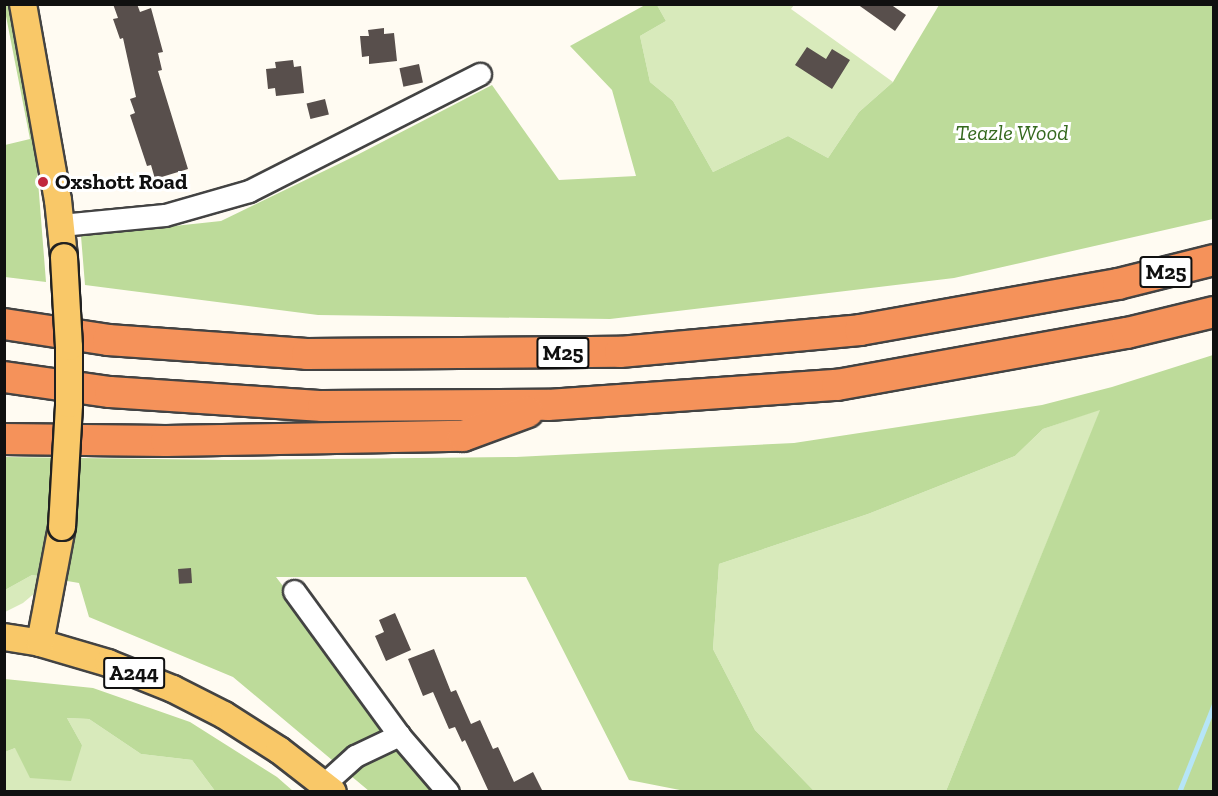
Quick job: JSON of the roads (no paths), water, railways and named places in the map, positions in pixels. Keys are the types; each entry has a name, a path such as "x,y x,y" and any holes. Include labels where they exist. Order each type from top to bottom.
{"highway":[{"name":"M25","path":"4,324 108,340 307,354 620,352 860,330 1118,284 1214,260"},
{"name":"M25","path":"4,377 110,392 323,406 548,405 837,385 1127,333 1214,312"},
{"name":"M25","path":"4,439 166,441 463,436 548,405"}],"main road":[{"path":"23,4 61,225 69,347 69,404 62,527 40,643"},
{"name":"A244","path":"4,637 40,643 108,663 173,689 224,715 279,750 328,788"}],"street":[{"path":"61,225 165,215 249,191 480,74"},
{"path":"294,591 399,735 448,792"},
{"path":"328,788 355,756 399,735"}],"waterway":[{"path":"1179,792 1214,704"}],"place":[{"name":"Oxshott Road","path":"43,182"}],"park label":[{"name":"Teazle Wood","path":"1012,133"}]}
